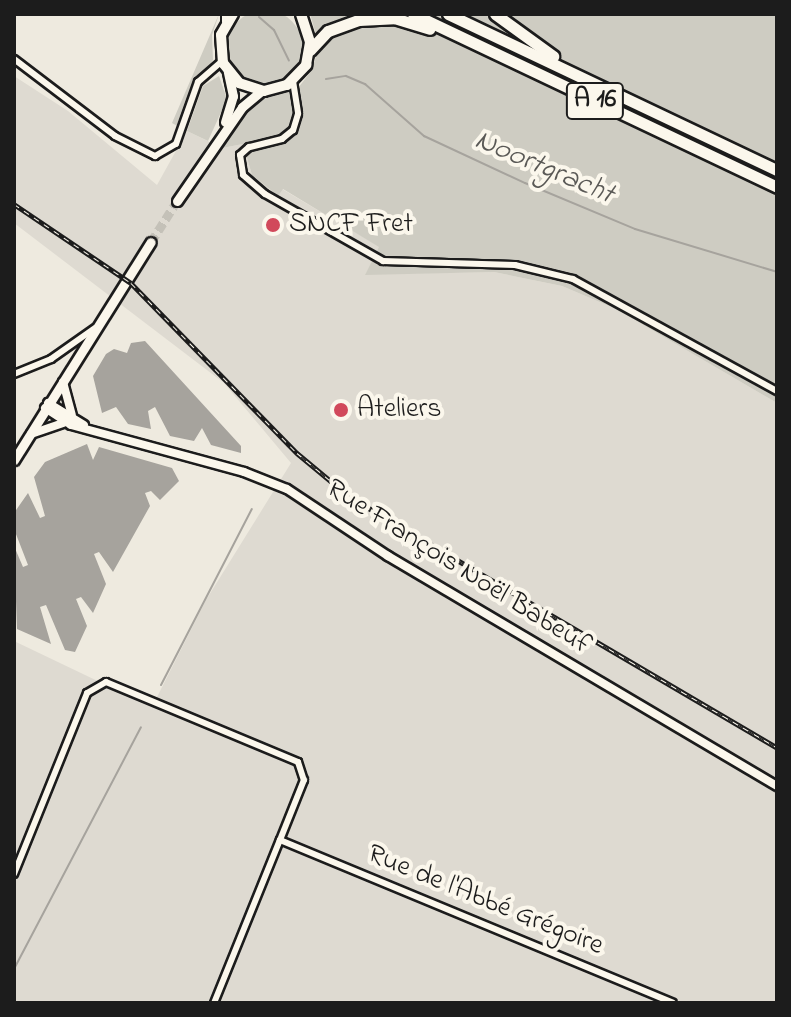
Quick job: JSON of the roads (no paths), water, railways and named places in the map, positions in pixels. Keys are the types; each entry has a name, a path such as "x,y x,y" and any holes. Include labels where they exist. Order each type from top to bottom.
{"highway":[{"name":"A 16","path":"413,14 777,187"},
{"name":"A 16","path":"448,14 777,170"},
{"path":"495,14 531,44 617,94"},
{"path":"310,50 335,27 385,18 413,23 515,63"}],"main road":[{"path":"229,16 220,40 222,61 241,84 261,91"},
{"path":"177,201 244,104 261,91 279,88 293,81 310,50 301,17"},
{"path":"215,143 232,104 228,72"},
{"path":"14,460 151,242"}],"street":[{"path":"14,59 119,139 155,156 178,141 196,85 222,61"},
{"path":"293,81 297,121 288,135 249,147 240,159 246,179 276,201 383,261 515,265 573,279 777,391"},
{"path":"279,88 297,106"},
{"path":"14,374 51,359 95,328"},
{"path":"63,378 67,405 77,422"},
{"name":"Rue François Noël Babeuf","path":"47,406 96,431"},
{"name":"Rue François Noël Babeuf","path":"47,406 64,423 287,489 388,556 777,786"},
{"path":"27,437 45,426 64,423"},
{"path":"14,874 88,691 103,681 298,762 304,780 214,1003"},
{"name":"Rue de l'Abbé Grégoire","path":"280,840 673,1003"}],"waterway":[{"name":"Noortgracht","path":"259,17 274,30 289,61"},
{"name":"Noortgracht","path":"326,79 346,76 365,84 424,136 525,183 635,229 777,272"},
{"path":"161,685 252,509"},
{"path":"14,969 141,727"}],"tunnel":[{"path":"151,242 177,201"}],"railway":[{"path":"14,204 131,283 297,453 350,497 777,748"}],"place":[{"name":"SNCF Fret","path":"273,225"},
{"name":"Ateliers","path":"341,410"}]}
